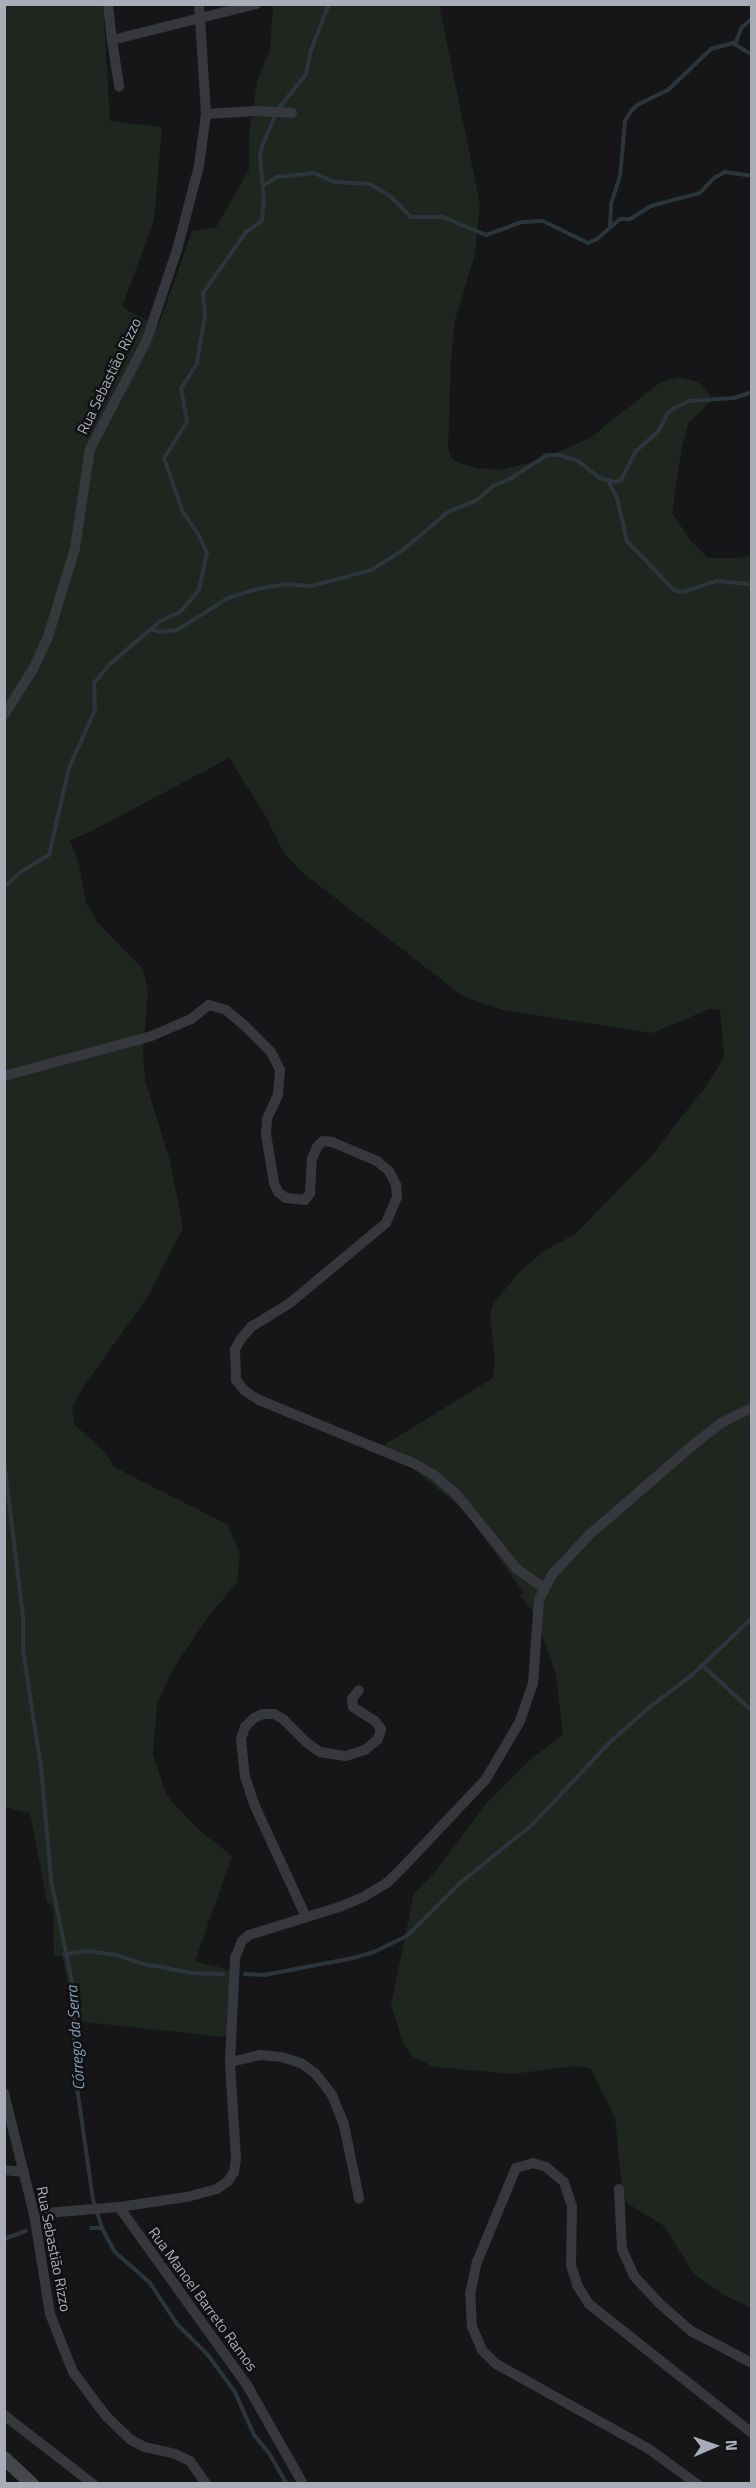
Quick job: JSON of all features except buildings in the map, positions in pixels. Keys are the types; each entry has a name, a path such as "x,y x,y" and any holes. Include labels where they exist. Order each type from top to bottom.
{"main road":[{"path":"4,2458 32,2484"}],"street":[{"path":"108,4 119,86"},
{"name":"Rua Sebastião Rizzo","path":"4,715 33,669 48,637 75,548 90,449 146,342 177,250 199,166 206,114 199,4"},
{"path":"112,40 256,4"},
{"path":"206,114 257,111 292,113"},
{"path":"4,1076 149,1037 191,1019 209,1005 226,1010 245,1026 271,1052 280,1070 278,1095 267,1119 266,1134 274,1183 278,1192 286,1198 305,1200 310,1193 312,1159 317,1147 323,1141 332,1142 377,1161 389,1171 396,1185 397,1197 386,1223 290,1303 251,1327 235,1350 236,1380 259,1400 415,1464 434,1475 457,1495 517,1569 543,1587"},
{"path":"34,2214 119,2207 188,2197 217,2188 228,2181 234,2172 236,2158 230,2062 238,1948 249,1935 342,1906 387,1883 486,1779 520,1721 533,1683 537,1618 543,1587 588,1536 693,1445 721,1423 752,1408"},
{"path":"306,1917 254,1804 245,1777 241,1739 245,1727 254,1718 263,1714 274,1714 283,1719 306,1742 320,1752 346,1755 365,1750 378,1739 381,1729 375,1720 353,1707 352,1699 359,1690"},
{"path":"230,2062 260,2055 282,2057 301,2063 315,2073 332,2095 344,2124 359,2198"},
{"name":"Rua Sebastião Rizzo","path":"4,2093 34,2214 50,2314 73,2372 106,2416 131,2440 145,2447 175,2454 190,2461 206,2484"},
{"path":"697,2484 648,2449 496,2364 482,2350 472,2327 470,2294 477,2262 516,2168 523,2164 533,2163 546,2167 564,2182 572,2207 571,2265 577,2285 589,2304 752,2433"},
{"path":"4,2170 24,2172"},
{"path":"619,2189 622,2249 634,2276 659,2303 691,2331 752,2363"},
{"name":"Rua Manoel Barreto Ramos","path":"119,2207 247,2385 303,2484"},
{"path":"4,2415 93,2484"}],"shaded area":[{"path":"5,5 103,5 110,121 162,127 154,220 122,307 158,327 192,231 216,227 249,170 249,133 257,82 270,50 273,5 439,5 480,204 475,254 455,320 451,360 448,448 451,457 456,462 477,468 500,470 540,460 590,438 658,384 678,377 698,382 711,396 709,403 689,422 682,446 672,513 691,541 708,558 741,558 751,554 751,2308 724,2295 694,2274 664,2226 627,2203 622,2189 615,2118 591,2069 575,2066 513,2074 434,2067 412,2056 403,2043 391,2005 414,1893 433,1874 485,1805 531,1759 563,1735 556,1675 536,1616 520,1595 524,1593 465,1511 384,1445 493,1378 495,1361 490,1315 493,1304 521,1270 543,1252 575,1234 649,1159 706,1086 722,1061 724,1053 720,1010 709,1009 652,1033 502,1010 463,996 303,873 284,853 264,813 229,758 88,833 70,840 79,865 86,903 98,923 143,969 148,991 143,1050 145,1080 170,1161 183,1228 148,1296 78,1395 72,1409 75,1425 104,1451 114,1467 228,1525 240,1554 237,1582 206,1620 173,1669 157,1704 153,1754 167,1796 198,1829 232,1856 195,1961 237,1972 233,2038 75,2021 62,1955 54,1956 53,1907 47,1902 30,1813 5,1807"}],"waterway":[{"name":"Córrego da Serra","path":"4,887 22,871 49,855 69,768 95,710 94,683 110,664 159,622 180,612 199,590 207,553 200,537 183,512 164,458 187,422 181,389 197,363 205,315 203,293 246,232 262,221 264,200 260,155 263,144 278,109 306,74 311,50 329,4"},
{"path":"735,44 742,27 752,19"},
{"path":"610,226 611,204 620,177 625,121 631,111 637,105 668,90 711,49 733,43 752,55"},
{"path":"263,186 277,177 314,173 334,182 370,184 390,196 411,217 443,217 486,235 522,222 543,221 588,243 597,239 620,219 630,219 651,206 700,193 714,178 725,172 752,176"},
{"path":"152,630 161,632 177,630 228,598 258,589 286,584 311,586 371,570 398,554 448,512 477,500 493,486 510,479 547,455 559,455 578,461 600,478 616,482 621,480 636,451 658,432 667,414 674,408 689,401 734,398 752,392"},
{"path":"609,482 617,498 627,541 674,590 683,592 716,581 752,584"},
{"name":"Córrego da Serra","path":"4,1305 4,1334"},
{"name":"Córrego da Serra","path":"4,1460 23,1618 23,1650 41,1767 51,1880 74,1991 74,2066 93,2199 102,2228 114,2251 150,2283 177,2324 208,2355 235,2392 254,2435 269,2453 287,2484"},
{"path":"245,1974 264,1975 353,1958 374,1952 407,1936 460,1883 533,1824 608,1744 646,1710 692,1675 752,1618"},
{"path":"702,1665 752,1711"},
{"path":"64,1954 87,1951 116,1955 144,1964 192,1973 223,1974"},
{"path":"91,2228 102,2228"},
{"path":"4,2239 26,2231"}]}
